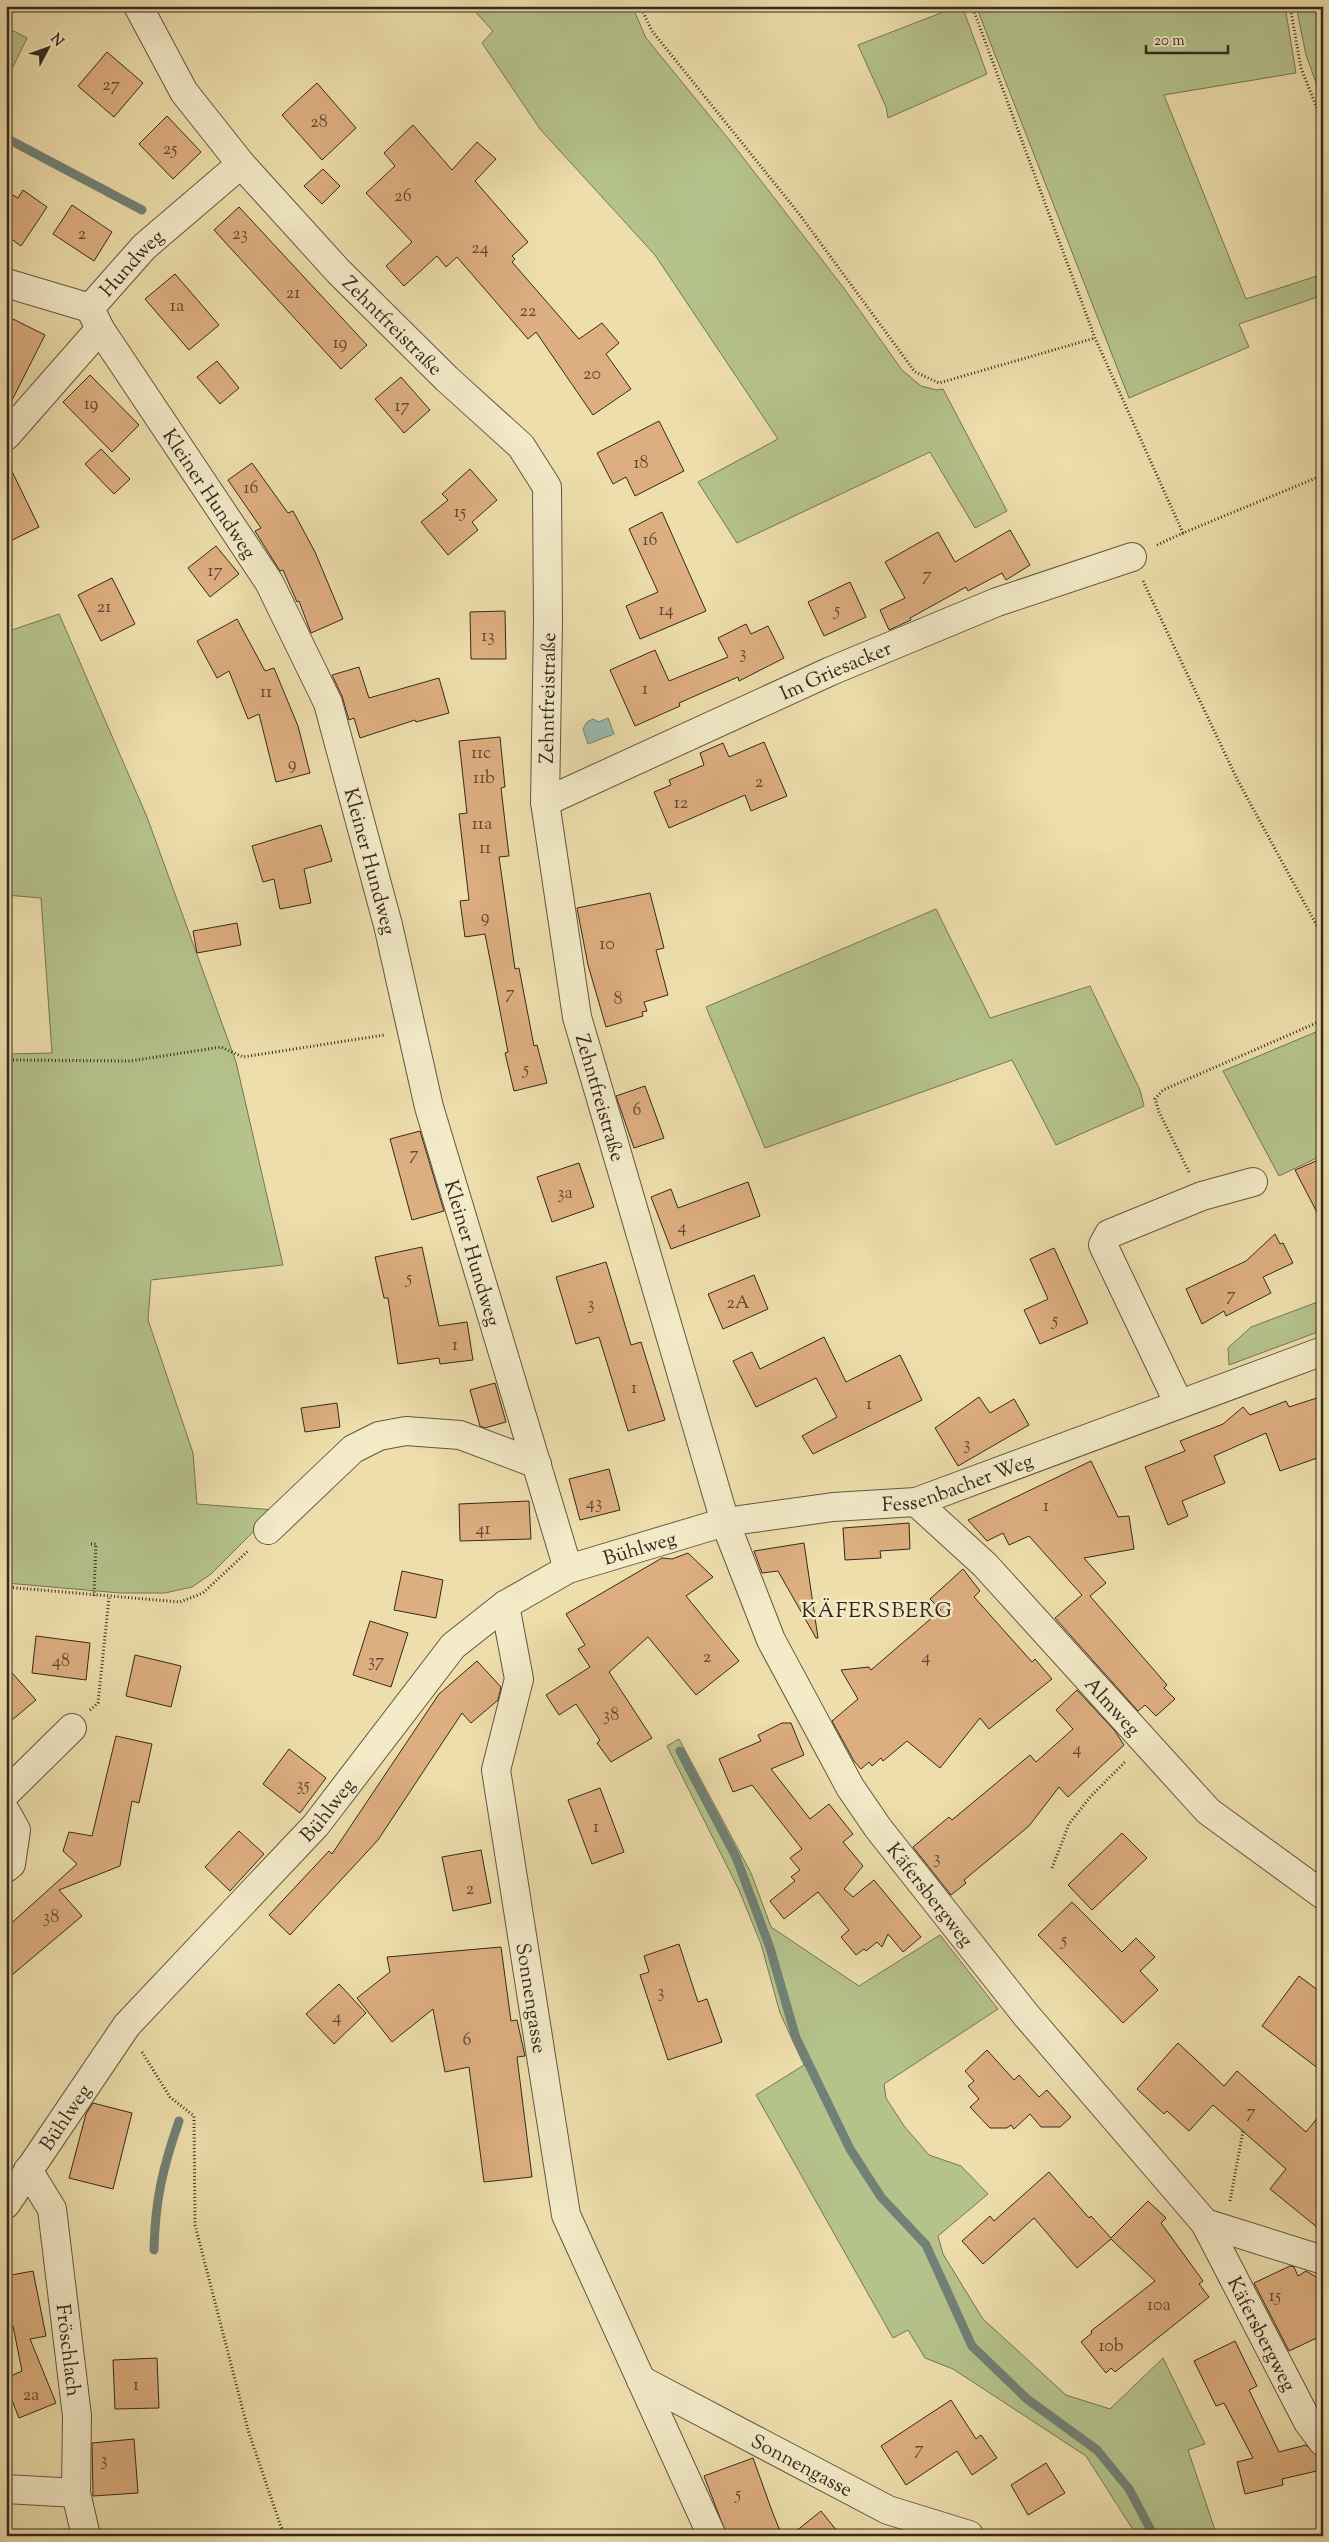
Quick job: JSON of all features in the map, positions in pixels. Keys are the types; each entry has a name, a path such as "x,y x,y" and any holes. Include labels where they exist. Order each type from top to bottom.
{"street":[{"name":"Zehntfreistraße","path":"138,6 184,92 241,164 338,271 447,379 521,446 547,487 548,623 545,802 577,1017 725,1522"},
{"name":"Hundweg","path":"6,283 95,319 144,247 241,164"},
{"path":"6,436 95,319"},
{"name":"Kleiner Hundweg","path":"95,319 270,582 328,703 388,925 429,1107 568,1569"},
{"name":"Im Griesacker","path":"545,802 831,670 997,602 1132,557"},
{"path":"1179,1404 1104,1245 1109,1234 1202,1196 1253,1182"},
{"name":"Fessenbacher Weg","path":"725,1522 833,1507 916,1502 1323,1351"},
{"path":"268,1530 353,1449 379,1436 406,1431 460,1435 537,1464"},
{"name":"Almweg","path":"916,1502 985,1565 1208,1811 1323,1895"},
{"name":"Bühlweg","path":"6,2204 127,2026 316,1825 452,1646 505,1605 568,1569 725,1522"},
{"name":"Käfersbergweg","path":"725,1522 771,1640 856,1795 878,1828 1026,2015 1205,2223 1308,2422 1323,2442"},
{"name":"Sonnengasse","path":"505,1605 519,1679 496,1770 566,2215 712,2536"},
{"path":"6,1793 72,1728"},
{"path":"6,1812 16,1830 11,1864 6,1868"},
{"name":"Fröschlach","path":"28,2170 52,2209 77,2416 76,2493 86,2536"},
{"path":"1205,2223 1323,2260"},
{"name":"Sonnengasse","path":"641,2380 888,2510 969,2535"},
{"path":"6,2489 76,2493"}],"path":[{"path":"640,6 652,31 800,215 915,372 939,383 1095,338"},
{"path":"972,6 1095,338 1182,533"},
{"path":"1290,6 1301,68 1323,124"},
{"path":"1323,475 1182,533 1132,557 1238,781 1323,937"},
{"path":"1202,1196 1159,1112 1155,1099 1163,1090 1323,1020"},
{"path":"6,1060 130,1061 221,1047 243,1057 412,1031"},
{"path":"6,1587 109,1598 180,1602 203,1593 268,1530"},
{"path":"91,1544 96,1544 94,1596"},
{"path":"72,1728 98,1703 109,1598"},
{"path":"1052,1868 1069,1824 1090,1796 1145,1742"},
{"path":"127,2026 170,2097 194,2116 195,2225 248,2430 280,2527 286,2536"},
{"path":"1205,2223 1231,2200 1243,2131"}],"green space":[{"path":"470,6 632,6 646,38 731,142 843,287 902,370 921,386 937,390 943,389 1007,511 975,528 930,452 737,543 698,482 778,439 655,255 540,129 482,43 493,31"},
{"path":"962,6 987,74 888,118 886,107 858,45"},
{"path":"976,6 1285,6 1296,73 1164,95 1246,299 1323,274 1323,295 1239,324 1249,347 1129,398"},
{"path":"1296,6 1323,6 1323,102 1306,55"},
{"path":"6,27 27,38 6,81"},
{"path":"59,614 147,817 236,1062 283,1265 151,1280 148,1320 193,1453 197,1504 275,1510 211,1574 192,1587 165,1593 120,1593 6,1583 6,1054 52,1053 41,898 6,895 6,632"},
{"path":"936,909 990,1018 1090,986 1140,1090 1144,1106 1056,1145 1012,1060 765,1148 706,1007"},
{"path":"1323,1029 1323,1155 1279,1176 1223,1071"},
{"path":"1323,1300 1323,1330 1229,1365 1228,1348 1251,1327"},
{"path":"679,1739 751,1873 771,1927 859,1986 940,1935 998,2009 884,2084 886,2098 904,2126 929,2155 961,2166 988,2194 938,2236 943,2254 983,2319 1066,2395 1110,2409 1163,2358 1205,2444 1188,2450 1217,2536 1137,2536 1086,2456 953,2369 925,2358 908,2330 893,2338 756,2095 804,2065 780,2013 761,1944 739,1890 667,1746"}],"water":[{"path":"608,718 614,734 588,744 583,729 587,722 593,719 599,722"}],"building":[{"path":"107,52 143,83 114,117 78,86"},
{"path":"317,83 356,128 322,160 282,115"},
{"path":"167,116 201,152 173,179 139,144"},
{"path":"413,125 452,170 477,142 496,159 475,181 528,242 512,256 515,259 512,262 579,339 602,323 619,343 606,354 631,389 593,415 536,332 528,339 457,257 446,267 437,256 404,286 386,266 412,242 366,193 395,166 384,153"},
{"path":"323,169 340,186 322,204 304,186"},
{"path":"23,190 47,207 21,246 6,235 6,191 18,198"},
{"path":"72,205 112,232 94,261 53,234"},
{"path":"239,207 367,345 341,369 214,230"},
{"path":"175,274 219,325 189,350 145,299"},
{"path":"13,319 45,335 6,412 6,334"},
{"path":"217,361 239,388 220,404 197,377"},
{"path":"90,375 139,425 112,452 63,402"},
{"path":"401,377 430,410 404,433 375,399"},
{"path":"659,421 684,471 635,496 626,477 613,484 597,453"},
{"path":"101,449 130,479 114,494 85,464"},
{"path":"6,459 39,527 6,543"},
{"path":"252,463 288,513 293,511 315,552 343,619 311,633 299,601 297,602 283,570 280,571 255,531 261,528 228,480"},
{"path":"470,469 497,500 472,522 478,530 448,555 421,522 448,500 442,494"},
{"path":"662,512 706,611 640,639 626,606 658,592 629,529"},
{"path":"1010,530 1030,565 1006,580 1002,573 968,591 966,587 910,618 911,620 889,630 880,610 905,598 885,562 938,532 955,562"},
{"path":"216,546 239,574 210,597 188,568"},
{"path":"112,578 135,624 101,641 78,595"},
{"path":"850,582 866,617 824,636 808,602"},
{"path":"505,611 506,659 471,659 470,612"},
{"path":"237,619 265,671 274,668 298,726 310,773 276,782 259,714 248,719 229,671 217,678 197,641"},
{"path":"746,624 751,634 768,626 784,658 739,681 738,677 679,703 680,706 635,726 610,670 655,650 669,681 728,657 718,638"},
{"path":"359,667 369,698 439,678 449,713 416,722 415,720 360,738 354,718 349,720 342,696 332,675"},
{"path":"500,737 505,787 501,788 509,856 499,857 515,969 519,968 534,1046 537,1045 547,1083 514,1091 505,1053 508,1052 485,934 465,937 460,901 469,900 459,814 467,813 459,741"},
{"path":"764,742 787,796 751,811 745,795 669,828 654,792 671,785 669,780 704,765 700,753 723,743 729,757"},
{"path":"321,825 332,861 304,869 311,903 280,909 274,879 263,882 252,846"},
{"path":"650,893 664,948 656,950 668,995 644,1002 647,1011 642,1012 643,1016 606,1027 588,965 577,908"},
{"path":"237,923 241,945 197,953 193,931"},
{"path":"645,1086 664,1138 634,1148 616,1096"},
{"path":"420,1131 444,1211 412,1220 390,1139"},
{"path":"1323,1158 1323,1224 1295,1170"},
{"path":"579,1163 594,1207 552,1222 537,1177"},
{"path":"748,1182 760,1216 671,1249 651,1197 671,1189 678,1208"},
{"path":"1275,1234 1280,1244 1283,1243 1293,1263 1263,1277 1271,1293 1226,1316 1224,1311 1202,1324 1186,1289 1246,1261"},
{"path":"422,1247 439,1326 467,1322 473,1360 440,1364 439,1358 398,1364 388,1298 384,1298 375,1257"},
{"path":"1054,1248 1088,1323 1040,1344 1024,1310 1048,1299 1030,1259"},
{"path":"606,1262 631,1345 641,1342 665,1420 628,1431 599,1337 576,1344 556,1277"},
{"path":"754,1275 768,1309 723,1329 708,1294"},
{"path":"824,1337 846,1382 900,1355 922,1400 813,1454 802,1436 837,1417 816,1378 756,1407 733,1361 752,1352 760,1369"},
{"path":"495,1383 506,1422 485,1428 480,1426 470,1390"},
{"path":"1323,1396 1323,1456 1280,1471 1266,1433 1214,1456 1225,1483 1182,1501 1188,1516 1168,1525 1145,1467 1185,1451 1180,1441 1223,1424 1243,1407 1250,1415 1286,1401 1289,1407"},
{"path":"979,1397 990,1413 1014,1399 1029,1425 958,1466 935,1428"},
{"path":"337,1403 340,1427 305,1432 301,1408"},
{"path":"1091,1461 1118,1517 1129,1516 1134,1549 1084,1558 1106,1583 1090,1596 1167,1685 1164,1688 1175,1699 1156,1716 1145,1705 1138,1711 1055,1618 1082,1595 1029,1536 1009,1545 1003,1533 987,1541 968,1520"},
{"path":"609,1469 620,1510 580,1520 569,1479"},
{"path":"529,1501 531,1539 460,1541 459,1504"},
{"path":"909,1523 910,1549 880,1551 881,1558 845,1560 843,1528"},
{"path":"804,1543 818,1638 816,1638 778,1571 762,1573 754,1551"},
{"path":"688,1553 713,1577 686,1596 739,1661 696,1695 648,1637 609,1672 652,1738 611,1762 597,1743 600,1740 576,1704 559,1715 546,1695 590,1667 578,1649 585,1645 566,1614 662,1558 672,1559"},
{"path":"963,1569 980,1591 974,1597 1032,1662 1035,1659 1052,1679 989,1729 980,1718 940,1768 907,1741 883,1761 881,1758 872,1766 869,1762 861,1769 854,1761 832,1721 858,1699 841,1670 869,1667 871,1670 941,1610 930,1599"},
{"path":"402,1571 443,1580 436,1618 394,1610"},
{"path":"370,1621 408,1633 391,1687 353,1675"},
{"path":"36,1636 90,1643 86,1680 32,1673"},
{"path":"135,1655 181,1666 171,1707 126,1696"},
{"path":"477,1661 501,1687 498,1700 471,1723 462,1713 378,1840 290,1935 269,1915 329,1851 332,1854 439,1694"},
{"path":"6,1666 36,1700 6,1725"},
{"path":"1077,1690 1115,1731 1124,1745 1068,1797 1059,1787 1029,1826 964,1880 966,1883 951,1895 913,1847 949,1817 952,1820 1030,1755 1036,1762 1073,1729 1056,1710"},
{"path":"782,1723 791,1723 804,1755 771,1769 810,1819 829,1804 853,1834 843,1842 863,1866 844,1889 853,1897 874,1880 921,1937 903,1952 888,1934 882,1947 877,1942 866,1951 864,1949 856,1955 841,1937 849,1930 818,1892 784,1919 770,1901 795,1881 791,1877 800,1870 790,1858 802,1849 752,1785 733,1792 719,1759 761,1741 758,1735"},
{"path":"116,1736 152,1744 139,1803 132,1801 120,1866 59,1890 82,1916 6,1980 6,1928 77,1864 63,1851 69,1832 92,1836"},
{"path":"289,1749 326,1778 300,1813 263,1784"},
{"path":"600,1788 624,1852 592,1864 568,1800"},
{"path":"239,1831 264,1854 230,1891 205,1867"},
{"path":"1122,1833 1147,1858 1092,1910 1068,1885"},
{"path":"481,1850 491,1903 453,1911 442,1857"},
{"path":"1072,1902 1122,1952 1136,1938 1155,1957 1140,1971 1158,1990 1123,2023 1038,1935"},
{"path":"679,1944 698,2002 707,1999 722,2042 668,2060 640,1975 649,1972 644,1956"},
{"path":"501,1947 511,2021 517,2020 525,2056 517,2057 532,2177 484,2182 469,2067 445,2072 433,2009 392,2042 357,1998 390,1972 387,1957"},
{"path":"1299,1976 1323,1994 1323,2072 1262,2026"},
{"path":"339,1984 366,2013 334,2044 306,2014"},
{"path":"1178,2043 1224,2086 1237,2071 1306,2132 1323,2111 1323,2232 1270,2189 1286,2169 1213,2105 1189,2131 1167,2111 1164,2114 1137,2089"},
{"path":"987,2050 1014,2080 1019,2075 1039,2097 1047,2090 1071,2117 1060,2127 1041,2127 1030,2114 1014,2129 1011,2125 1007,2128 990,2128 970,2107 979,2099 968,2086 974,2081 965,2071"},
{"path":"93,2103 132,2113 113,2189 69,2178 86,2114"},
{"path":"1049,2172 1089,2218 1091,2216 1111,2238 1148,2201 1166,2218 1161,2223 1203,2281 1199,2284 1209,2297 1115,2372 1111,2368 1106,2373 1081,2342 1092,2333 1091,2331 1155,2281 1111,2239 1077,2268 1034,2218 983,2264 962,2241 990,2216 994,2221"},
{"path":"1290,2266 1294,2267 1298,2276 1306,2271 1323,2281 1323,2335 1289,2351 1254,2283"},
{"path":"33,2271 46,2336 30,2339 56,2403 19,2418 6,2385 6,2378 22,2371 13,2326 6,2328 6,2276"},
{"path":"1235,2341 1257,2386 1249,2390 1279,2452 1306,2445 1318,2457 1321,2470 1282,2479 1283,2485 1245,2494 1237,2462 1253,2458 1224,2403 1216,2406 1194,2361"},
{"path":"157,2358 159,2408 115,2409 113,2360"},
{"path":"951,2400 976,2439 981,2435 997,2458 972,2475 957,2451 906,2485 881,2446"},
{"path":"134,2439 138,2493 93,2496 92,2443"},
{"path":"753,2458 782,2536 727,2536 704,2476"},
{"path":"1046,2463 1065,2493 1028,2515 1011,2485"},
{"path":"821,2511 841,2536 790,2536"}],"waterway":[{"path":"6,138 142,210"},
{"path":"680,1751 736,1857 770,1948 796,2038 850,2149 881,2197 926,2245 972,2346 1027,2399 1097,2450 1129,2489 1154,2536"},
{"path":"154,2250 158,2199 168,2154 179,2121"}],"district":[{"name":"KÄFERSBERG","path":"877,1610"}]}
